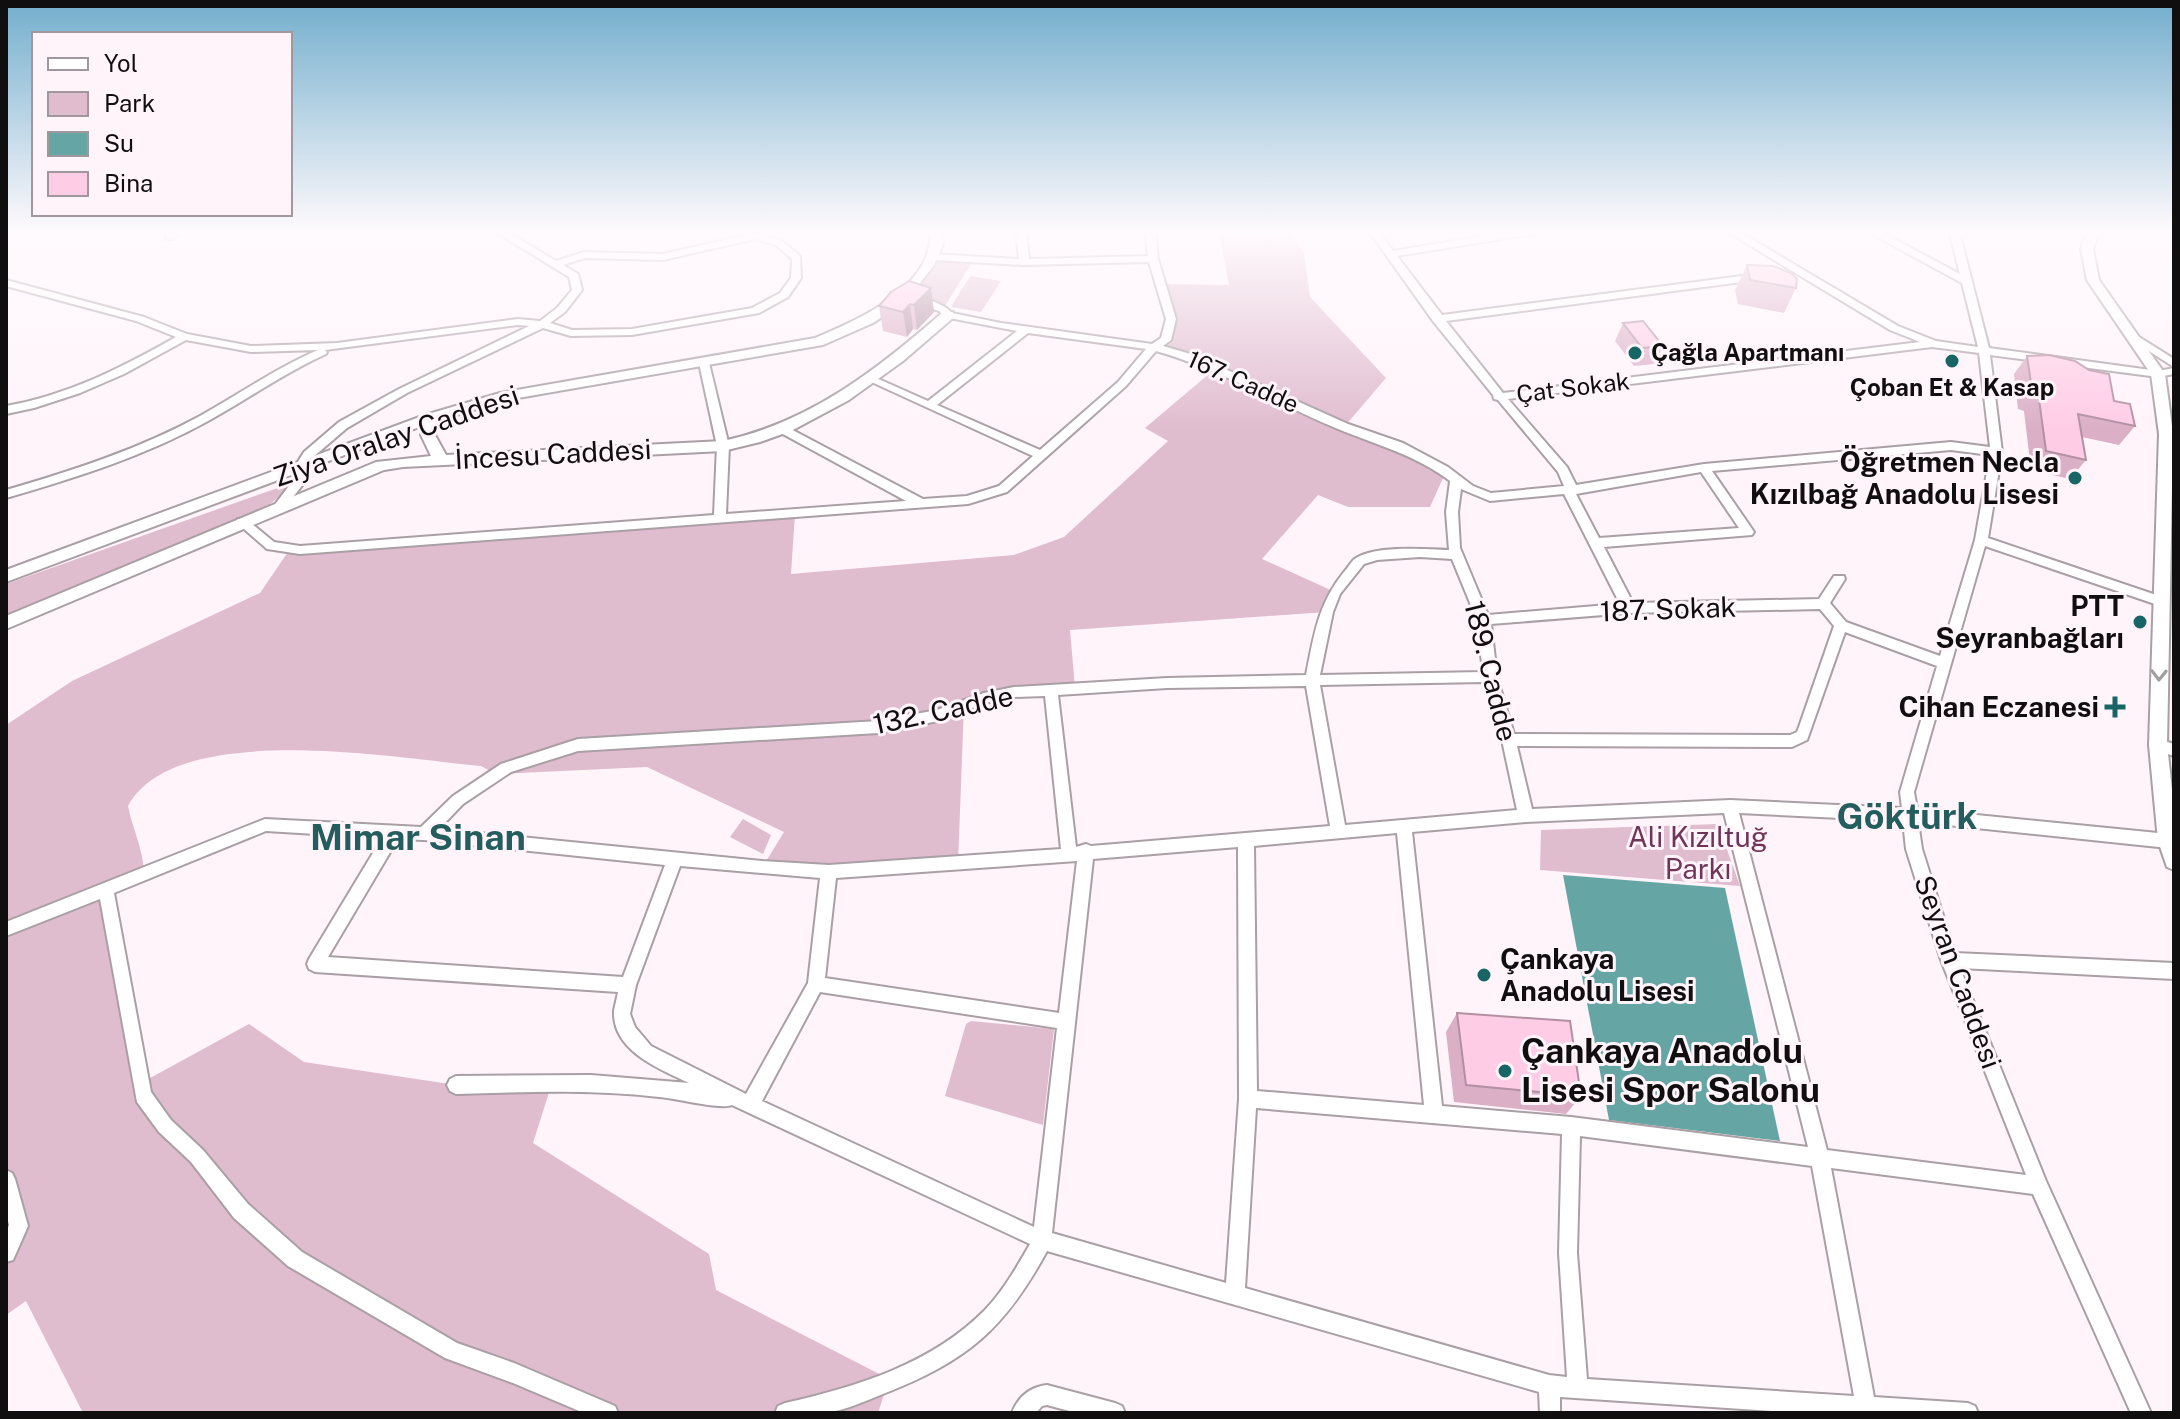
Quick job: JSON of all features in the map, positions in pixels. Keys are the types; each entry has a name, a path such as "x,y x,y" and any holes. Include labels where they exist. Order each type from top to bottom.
{"main road":[{"name":"Ziya Oralay Caddesi","path":"6,576 430,418 551,386 818,342 868,320 901,297"},
{"path":"2102,297 2127,332 2166,372 2170,435 2160,601 2168,841 2174,861"},
{"name":"İncesu Caddesi","path":"6,623 381,466 441,460 723,446 757,441 785,430 870,379 948,315"},
{"path":"430,418 428,435 441,460"}],"street":[{"path":"59,297 140,319 184,337 251,349 337,346 518,322 542,324 571,333 632,332 755,311 780,297"},
{"path":"279,507 298,483 300,468 308,455 363,412 542,324 561,310 571,297"},
{"name":"167. Cadde","path":"907,297 943,309 948,315 1154,347 1190,357 1344,427 1399,446 1444,470 1456,481 1490,497 1569,490 1704,468 1951,446 1996,452"},
{"path":"242,522 271,546 300,550 968,500 1003,489 1122,384 1154,347 1166,340 1171,319 1164,297"},
{"path":"1421,297 1498,397 1563,470 1570,483 1569,490 1629,608"},
{"path":"1437,319 1604,297"},
{"path":"1841,297 1894,328 1934,344 2166,372"},
{"name":"Seyran Caddesi","path":"1970,297 1984,349 1996,452 1981,540 1907,792 1914,849 1949,960 2039,1186 2141,1413"},
{"path":"929,406 1026,329"},
{"path":"2127,332 2174,364"},
{"path":"6,410 36,405 106,380 184,337"},
{"name":"Çat Sokak","path":"1498,397 1934,344"},
{"path":"6,494 42,484 168,436 204,418 285,368 337,346"},
{"path":"704,363 723,446 720,520"},
{"path":"870,379 1041,455"},
{"path":"785,430 922,505"},
{"path":"1597,543 1748,532 1704,468"},
{"name":"189. Cadde","path":"1456,481 1452,512 1456,555 1484,620 1490,677 1509,740 1526,816"},
{"path":"1981,540 2160,601"},
{"path":"1338,830 1312,679 1326,612 1335,592 1360,561 1377,556 1420,553 1456,555"},
{"path":"1839,579 1823,604 1841,625 1945,663"},
{"name":"187. Sokak","path":"1484,620 1629,608 1823,604"},
{"path":"1509,740 1792,741 1802,736 1806,727 1841,625"},
{"name":"132. Cadde","path":"424,834 458,800 506,768 578,745 878,727 938,715 984,698 1051,690 1312,679 1490,677"},
{"path":"785,1413 863,1391 922,1366 960,1343 989,1321 1008,1300 1042,1240 1068,1022 1078,852 1051,690"},
{"path":"1730,806 1820,1158 1866,1408"},
{"path":"6,929 265,825 424,834 829,872 1526,816 1730,806 1910,815 2168,841"},
{"path":"1404,826 1434,1115"},
{"path":"393,834 315,964 628,985"},
{"path":"1235,1296 1248,1099 1246,840"},
{"path":"675,859 628,985 622,1014 628,1032 645,1052 750,1105 1042,1240 1549,1385 1968,1413"},
{"path":"750,1105 816,984 829,872"},
{"path":"106,890 143,1096 165,1126 197,1156 241,1211 295,1259 452,1351 514,1373 608,1413"},
{"path":"1949,960 2174,971"},
{"path":"816,984 1068,1022"},
{"path":"456,1085 583,1081 676,1087 750,1105"},
{"path":"1248,1099 1571,1126 2039,1186"},
{"path":"1571,1126 1568,1253 1578,1389"},
{"path":"6,1179 19,1226 6,1253"},
{"path":"1549,1385 1550,1413"},
{"path":"1022,1413 1037,1396 1047,1395 1115,1413"}],"green space":[{"path":"907,297 950,297 943,309"},
{"path":"957,297 991,297 981,312 951,307"},
{"path":"1165,297 1310,297 1386,378 1344,427 1399,446 1443,478 1430,507 1348,507 1318,495 1262,559 1335,592 1326,612 1070,630 1075,688 1014,692 964,705 958,864 762,868 784,832 647,767 496,774 481,766 345,752 291,750 239,753 192,762 154,779 128,806 144,873 106,891 141,1083 249,1024 304,1062 456,1085 552,1083 533,1143 709,1254 716,1290 889,1379 878,1413 83,1413 26,1301 6,1315 6,725 72,681 260,593 290,549 795,513 791,574 1014,555 1064,537 1168,441 1145,428 1216,368 1154,347 1171,330"},
{"path":"286,485 289,488 262,511 6,617 6,584"},
{"path":"743,819 771,835 763,854 730,837"},
{"name":"Ali Kızıltuğ Parkı","path":"1718,824 1740,886 1540,870 1541,830"},
{"path":"971,1021 1054,1029 1043,1125 945,1096 966,1024"}],"water":[{"path":"1563,875 1725,888 1780,1141 1609,1120"}],"building":[{"path":"887,297 922,297 903,312 879,306"},
{"path":"1643,321 1663,346 1642,348 1623,323"},
{"path":"2049,355 2109,374 2114,401 2130,404 2135,426 2078,414 2086,460 2046,451 2038,392 2032,390 2027,356"},
{"name":"Çankaya Anadolu Lisesi Spor Salonu","path":"1457,1013 1570,1021 1581,1096 1466,1085"}],"place":[{"name":"Çağla Apartmanı","path":"1635,353"},
{"name":"Çoban Et & Kasap","path":"1952,361"},
{"name":"Öğretmen Necla Kızılbağ Anadolu Lisesi","path":"2075,478"},
{"name":"PTT Seyranbağları","path":"2140,622"},
{"name":"Cihan Eczanesi","path":"2115,707"},
{"name":"Çankaya Anadolu Lisesi","path":"1484,975"},
{"name":"Çankaya Anadolu Lisesi Spor Salonu","path":"1505,1071"}],"district":[{"name":"Göktürk","path":"1907,816"},
{"name":"Mimar Sinan","path":"418,837"}]}
